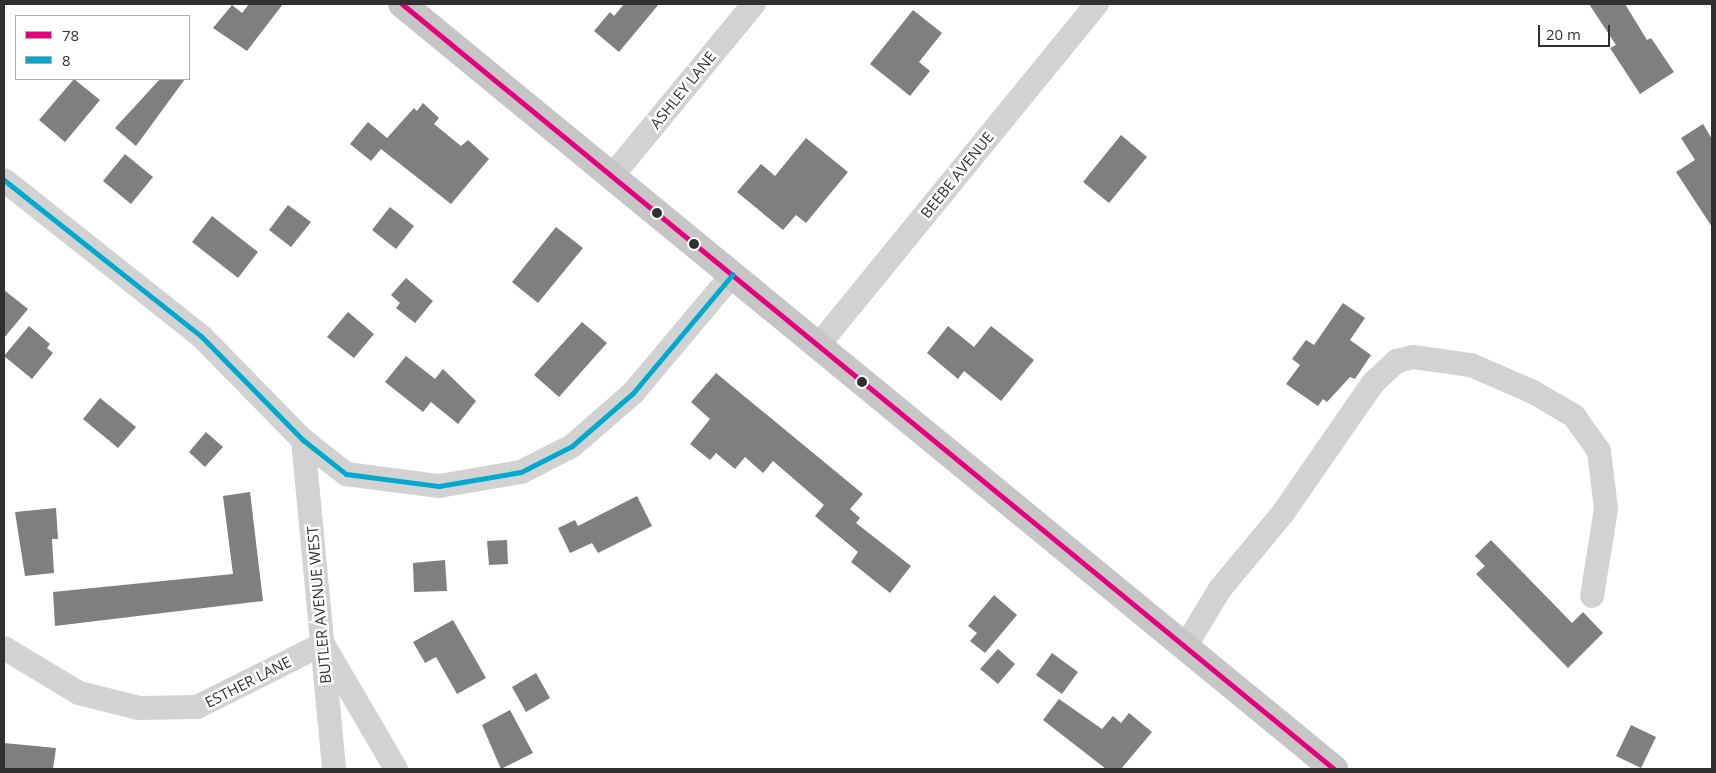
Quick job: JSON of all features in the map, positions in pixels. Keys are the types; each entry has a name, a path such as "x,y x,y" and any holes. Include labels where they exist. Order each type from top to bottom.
{"main road":[{"path":"402,4 1334,769"}],"street":[{"name":"ASHLEY LANE","path":"612,176 754,4"},
{"name":"BEEBE AVENUE","path":"817,346 1097,4"},
{"path":"4,180 201,336 303,440 346,474 439,486 522,472 572,446 633,393 732,274"},
{"path":"1185,647 1220,588 1283,513 1373,383 1397,361 1413,357 1471,365 1533,392 1574,416 1599,451 1606,509 1592,596"},
{"name":"BUTLER AVENUE WEST","path":"303,440 334,769"},
{"path":"323,644 396,769"},
{"name":"ESTHER LANE","path":"4,648 79,693 139,708 197,707 323,644"}],"building":[{"path":"249,4 283,4 247,51 213,28 232,5 242,13"},
{"path":"624,4 659,4 619,52 594,31 610,12 614,16"},
{"path":"1589,4 1625,4 1647,40 1651,38 1674,72 1640,94 1610,48 1616,45"},
{"path":"913,10 942,33 919,62 930,71 910,96 870,64"},
{"path":"73,80 100,100 65,142 39,120"},
{"path":"159,80 184,80 136,146 115,128"},
{"path":"423,103 439,118 434,124 461,146 468,140 489,159 451,204 381,149 371,161 350,144 368,122 387,138 414,108 417,111"},
{"path":"1703,124 1712,139 1712,227 1676,172 1695,160 1681,138"},
{"path":"1121,135 1147,157 1109,203 1083,182"},
{"path":"806,138 848,172 806,223 796,215 783,230 737,192 761,164 775,176"},
{"path":"125,154 153,177 131,204 103,181"},
{"path":"288,205 311,222 291,247 269,230"},
{"path":"390,207 414,226 396,249 372,230"},
{"path":"212,216 258,252 238,278 192,242"},
{"path":"556,227 583,248 538,303 512,282"},
{"path":"406,278 433,301 415,323 396,308 400,303 391,295"},
{"path":"4,290 28,309 4,338"},
{"path":"1343,303 1365,318 1350,340 1371,355 1355,379 1350,377 1327,402 1323,399 1318,406 1286,384 1300,365 1292,359 1306,340 1314,345"},
{"path":"348,312 374,334 354,358 327,337"},
{"path":"582,322 607,343 559,397 534,375"},
{"path":"29,326 50,344 47,348 53,353 32,379 4,356"},
{"path":"948,326 974,347 991,326 1034,360 1001,401 964,371 958,379 927,353"},
{"path":"406,356 435,379 443,369 476,401 458,424 431,402 423,412 385,382"},
{"path":"716,373 863,494 850,509 860,518 856,523 911,566 890,593 851,562 858,552 815,516 824,505 773,461 763,473 745,457 735,469 716,453 710,460 690,444 710,419 691,402"},
{"path":"100,398 136,427 118,448 83,419"},
{"path":"206,432 223,447 205,467 189,452"},
{"path":"250,492 263,601 55,626 53,592 233,574 223,496"},
{"path":"637,496 652,526 598,553 592,543 570,553 558,528 575,520 578,526"},
{"path":"56,508 58,539 52,539 54,573 25,576 15,512"},
{"path":"507,540 508,564 489,565 487,541"},
{"path":"1491,540 1572,623 1583,612 1603,633 1568,668 1476,574 1485,566 1475,556"},
{"path":"445,560 447,591 414,592 413,563"},
{"path":"994,595 1017,615 985,653 970,641 977,633 968,626"},
{"path":"453,620 486,678 457,694 436,657 425,663 413,642"},
{"path":"998,649 1015,664 998,684 980,669"},
{"path":"1052,653 1078,672 1062,694 1036,675"},
{"path":"536,673 550,698 526,712 512,687"},
{"path":"1059,699 1102,729 1113,716 1121,723 1129,713 1152,732 1121,769 1106,769 1043,720"},
{"path":"510,710 533,753 501,769 482,725"},
{"path":"1631,725 1656,737 1641,768 1616,756"},
{"path":"4,743 56,748 53,769 4,769"}],"transit line":[{"name":"78","path":"402,4 1334,769"},
{"name":"8","path":"4,180 201,336 303,440 346,474 439,486 521,472 572,446 633,393 733,274"}]}
